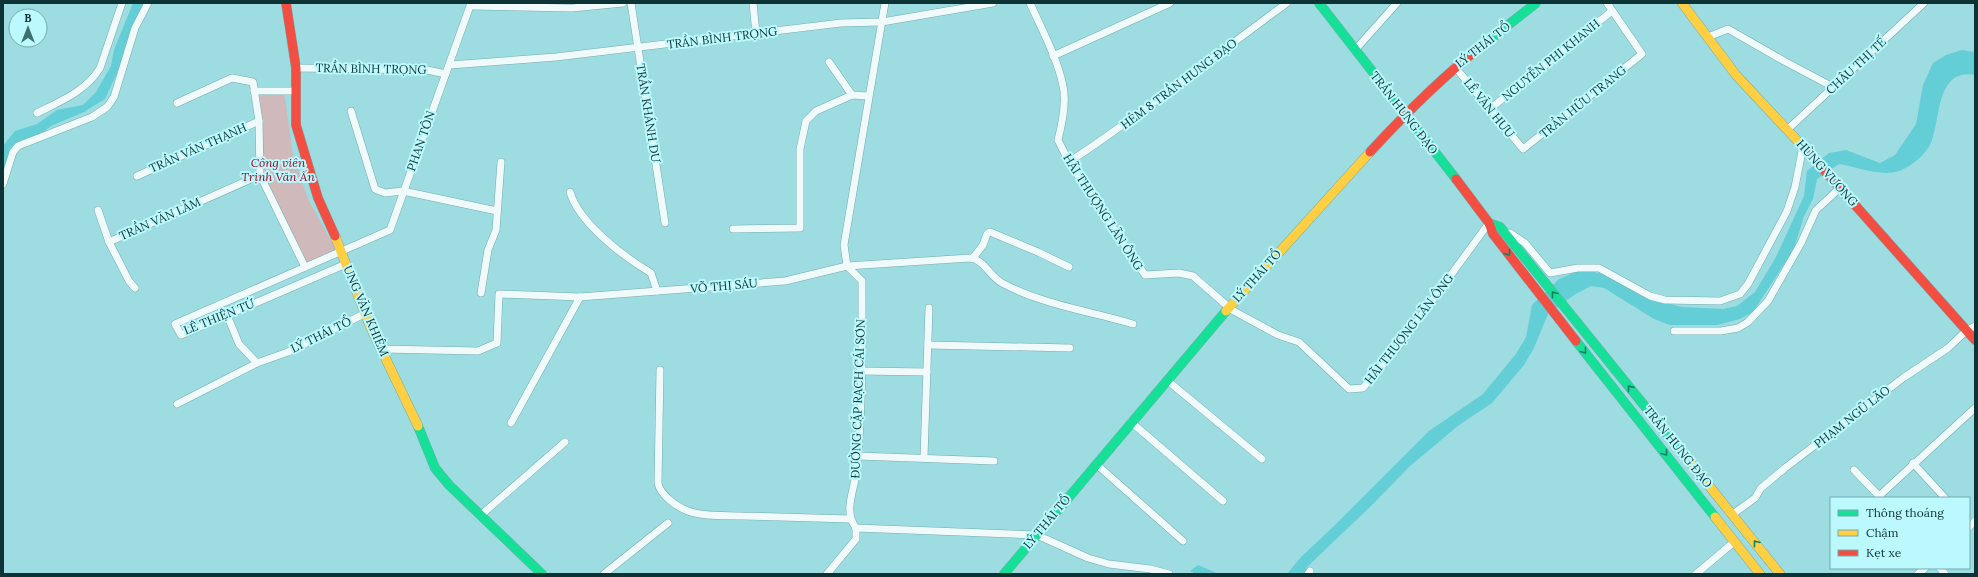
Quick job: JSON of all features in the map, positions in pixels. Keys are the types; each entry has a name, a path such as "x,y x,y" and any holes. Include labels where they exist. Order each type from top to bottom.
{"main road":[{"name":"UNG VĂN KHIÊM","path":"286,3 296,68 296,125 318,198 341,250 381,349 408,403 435,468 449,485 542,574"},
{"name":"TRẦN HƯNG ĐẠO","path":"1319,3 1354,50 1406,113 1490,223 1493,234 1560,321 1760,574"},
{"name":"LÝ THÁI TỔ","path":"1004,574 1229,307 1406,113 1455,67 1536,3"},
{"name":"HÙNG VƯƠNG","path":"1682,3 1736,75 1840,186 1975,340"},
{"path":"1490,223 1500,228"},
{"name":"TRẦN HƯNG ĐẠO","path":"1500,228 1574,321 1733,514 1780,574"},
{"path":"1720,523 1733,514"}],"street":[{"path":"37,113 69,97 96,74 100,68 122,3"},
{"path":"3,184 13,152 18,146 92,117 107,107 114,97 118,86 135,28 148,3"},
{"path":"471,4 572,8 623,3"},
{"name":"TRẦN KHÁNH DƯ","path":"631,3 665,223"},
{"path":"753,3 756,34"},
{"path":"847,266 844,245 868,96 885,3"},
{"name":"TRẦN BÌNH TRỌNG","path":"450,65 556,57 841,23 882,22 993,3"},
{"name":"HÃI THƯỢNG LÃN ÔNG","path":"1030,3 1053,56 1064,87 1062,124 1058,140 1069,162 1145,275 1179,272 1193,276 1229,307 1278,335 1299,342 1349,389 1363,388 1398,347 1490,223"},
{"path":"1053,56 1170,3"},
{"name":"HẺM 8 TRẦN HƯNG ĐẠO","path":"1069,162 1193,75 1287,3"},
{"path":"1354,50 1397,3"},
{"path":"1607,3 1612,11"},
{"name":"CHÂU THỊ TẾ","path":"1788,130 1833,86 1924,3"},
{"name":"PHAN TÔN","path":"341,250 390,230 471,4"},
{"name":"TRẦN HỮU TRANG","path":"1523,149 1642,54 1612,11"},
{"name":"NGUYỄN PHI KHANH","path":"1491,108 1612,11"},
{"path":"1708,37 1728,29 1784,62 1833,86"},
{"path":"829,62 852,95"},
{"name":"LÊ VĂN HƯU","path":"1455,67 1491,108 1523,149"},
{"name":"TRẦN BÌNH TRỌNG","path":"296,68 427,70 446,74"},
{"path":"177,103 232,78 253,82 259,121 260,175 305,267"},
{"path":"254,91 296,91"},
{"path":"733,229 800,228 800,149 806,121 816,111 852,95 868,96"},
{"path":"352,111 375,189 385,193 404,191 497,211"},
{"name":"TRẦN VĂN THẠNH","path":"137,176 259,121"},
{"path":"1500,228 1525,243 1550,273 1578,268 1594,268 1657,299 1710,302 1730,298 1740,294 1748,284 1784,218 1795,187 1804,147"},
{"path":"482,293 488,250 496,230 501,162"},
{"name":"TRẦN VĂN LẪM","path":"135,288 129,281 109,242 260,175"},
{"path":"1674,331 1721,331 1738,328 1748,322 1768,301 1804,238 1816,210 1840,186"},
{"path":"570,192 577,210 591,225 628,260 651,273 657,291"},
{"path":"98,210 109,242"},
{"path":"1069,267 1032,249 990,232 987,234 983,245 974,258 980,260 993,278 1011,288 1048,302 1134,324"},
{"name":"LÊ THIỆN TỨ","path":"341,250 176,324 181,335 346,264"},
{"name":"VÕ THỊ SÁU","path":"381,349 478,351 497,344 499,294 580,297 785,281 847,266 974,258"},
{"name":"ĐƯỜNG CẶP RẠCH CÁI SƠN","path":"847,266 862,281 858,456 854,486 850,498 850,519"},
{"path":"511,423 580,297"},
{"path":"924,458 929,308"},
{"name":"LÝ THÁI TỔ","path":"177,404 257,363 288,352 366,313"},
{"path":"227,315 239,344 257,363"},
{"name":"PHẠM NGŨ LÃO","path":"1733,514 1755,498 1761,488 1785,468 1903,378 1948,348 1966,331 1975,326"},
{"path":"928,345 1070,348"},
{"path":"660,370 658,483 659,487 666,496 684,509 694,512 720,515 850,519 856,528 856,539 827,574"},
{"path":"860,371 927,372"},
{"path":"1168,381 1262,459"},
{"path":"1854,470 1880,497 1913,463 1975,408"},
{"path":"1131,422 1223,501"},
{"path":"481,515 565,442"},
{"path":"858,456 994,461"},
{"path":"1913,463 1944,497"},
{"path":"1096,464 1182,541"},
{"path":"604,574 668,523"},
{"path":"856,528 1037,535 1088,558 1109,564 1150,569 1169,574"},
{"path":"1696,574 1734,542"}],"green space":[{"name":"Công viên Trịnh Văn Ấn","path":"254,91 284,91 293,156 309,201 337,252 305,267 260,175"}],"water":[{"path":"133,3 143,3 127,41 118,71 105,99 84,112 51,126 41,134 21,140 10,149 3,175 3,146 15,131 37,124 57,110 83,105 96,92 111,66 114,50"},
{"path":"1962,50 1975,52 1975,75 1962,75 1953,79 1947,87 1942,97 1931,143 1926,151 1922,156 1904,169 1892,173 1869,171 1839,164 1817,179 1813,199 1804,216 1794,249 1753,312 1740,319 1717,325 1670,325 1654,319 1604,288 1591,286 1574,295 1548,314 1534,348 1524,365 1492,403 1459,425 1410,466 1372,505 1306,568 1310,574 1287,574 1301,557 1429,431 1483,394 1516,354 1526,337 1532,305 1559,279 1575,272 1591,271 1605,275 1663,302 1682,307 1723,309 1737,306 1755,292 1776,257 1804,196 1807,171 1829,153 1846,150 1880,163 1895,155 1916,124 1923,85 1933,63 1946,55"},
{"path":"1198,565 1219,574 1196,574 1190,571"}],"traffic: fast":[{"path":"1319,3 1456,179"},
{"path":"1483,45 1536,3"},
{"path":"1489,223 1500,227 1681,451"},
{"path":"1004,574 1226,311"},
{"path":"1576,341 1715,517"},
{"path":"418,426 435,468 449,485 542,574"}],"traffic: slow":[{"path":"1682,3 1736,75 1807,151"},
{"path":"1226,311 1370,152"},
{"path":"335,236 370,326 418,426"},
{"path":"1681,451 1780,574"},
{"path":"1715,517 1760,574"}],"traffic: jam":[{"path":"286,3 296,68 296,125 318,198 335,236"},
{"path":"1370,152 1425,96 1483,45"},
{"path":"1807,151 1975,340"},
{"path":"1456,179 1489,223 1493,234 1576,341"}]}
